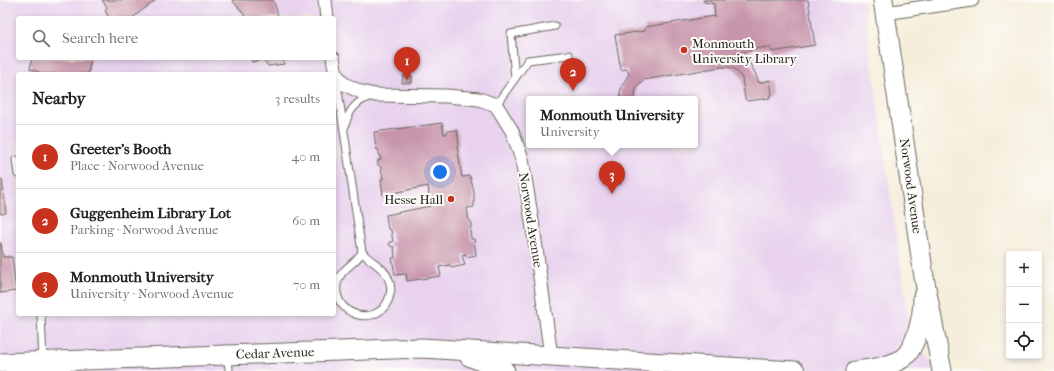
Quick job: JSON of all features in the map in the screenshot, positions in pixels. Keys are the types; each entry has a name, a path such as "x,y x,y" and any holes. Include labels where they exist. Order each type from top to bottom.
{"main road":[{"name":"Norwood Avenue","path":"884,6 924,277 942,371"},
{"path":"855,371 884,366 903,358 914,342 923,307 924,277"},
{"name":"Cedar Avenue","path":"0,363 228,363 422,348 455,350 552,364"},
{"path":"455,350 504,371"},
{"path":"616,371 644,362"},
{"path":"552,364 644,362 795,371"}],"street":[{"path":"325,0 327,16"},
{"path":"884,6 972,0"},
{"path":"334,60 336,72"},
{"path":"336,74 344,84 351,88 375,95 447,96 479,99 496,105"},
{"name":"Norwood Avenue","path":"496,105 512,131 522,159 552,364"}],"lane":[{"path":"515,78 511,34 555,26"},
{"path":"496,105 528,60 570,55"},
{"path":"336,74 362,252 366,258 385,272 391,288 390,296 381,310 373,315 364,316 354,315 346,310 340,303 337,294 337,284 340,276 346,268 359,258 362,252"},
{"path":"345,136 346,119 351,109 360,102 375,95"},
{"path":"41,316 43,362"}],"shaded area":[{"path":"0,0 863,0 911,337 938,371 0,371"}],"building":[{"path":"102,0 156,0 135,16 108,16 105,10 107,7"},
{"path":"232,0 273,0 278,16 244,16"},
{"name":"Monmouth University Library","path":"704,0 808,0 815,45 772,52 770,47 750,49 750,51 736,53 736,55 749,62 759,83 770,80 772,95 769,96 770,98 748,101 745,99 742,78 736,70 730,67 721,67 643,80 636,87 635,96 621,96 620,92 623,84 629,74 627,69 621,70 615,35 645,31 645,27 715,16 714,4 704,2"},
{"path":"32,60 91,60 88,72 39,72 30,69"},
{"path":"252,60 263,60 252,62"},
{"path":"263,60 283,60 284,64 268,66"},
{"path":"403,76 412,76 412,83 402,83"},
{"name":"Hesse Hall","path":"442,123 444,134 447,134 447,131 457,130 459,145 457,146 462,177 470,176 474,192 474,207 467,208 469,221 471,221 471,239 474,239 476,255 466,257 466,254 462,255 465,265 451,268 450,265 439,267 441,276 407,281 406,274 395,275 392,258 395,258 394,247 390,246 389,242 393,242 391,230 388,229 386,215 430,206 428,186 383,195 381,167 378,165 378,160 381,160 378,149 376,149 374,132"},
{"path":"2,179 6,213 0,214 0,180"},
{"path":"0,243 3,257 12,257 16,291 0,293"}],"place":[{"name":"Monmouth University Library","path":"684,50"},
{"name":"Greeter’s Booth","path":"407,80"},
{"name":"Guggenheim Library Lot","path":"573,91"},
{"name":"Monmouth University","path":"612,194"},
{"name":"Hesse Hall","path":"451,199"}]}
